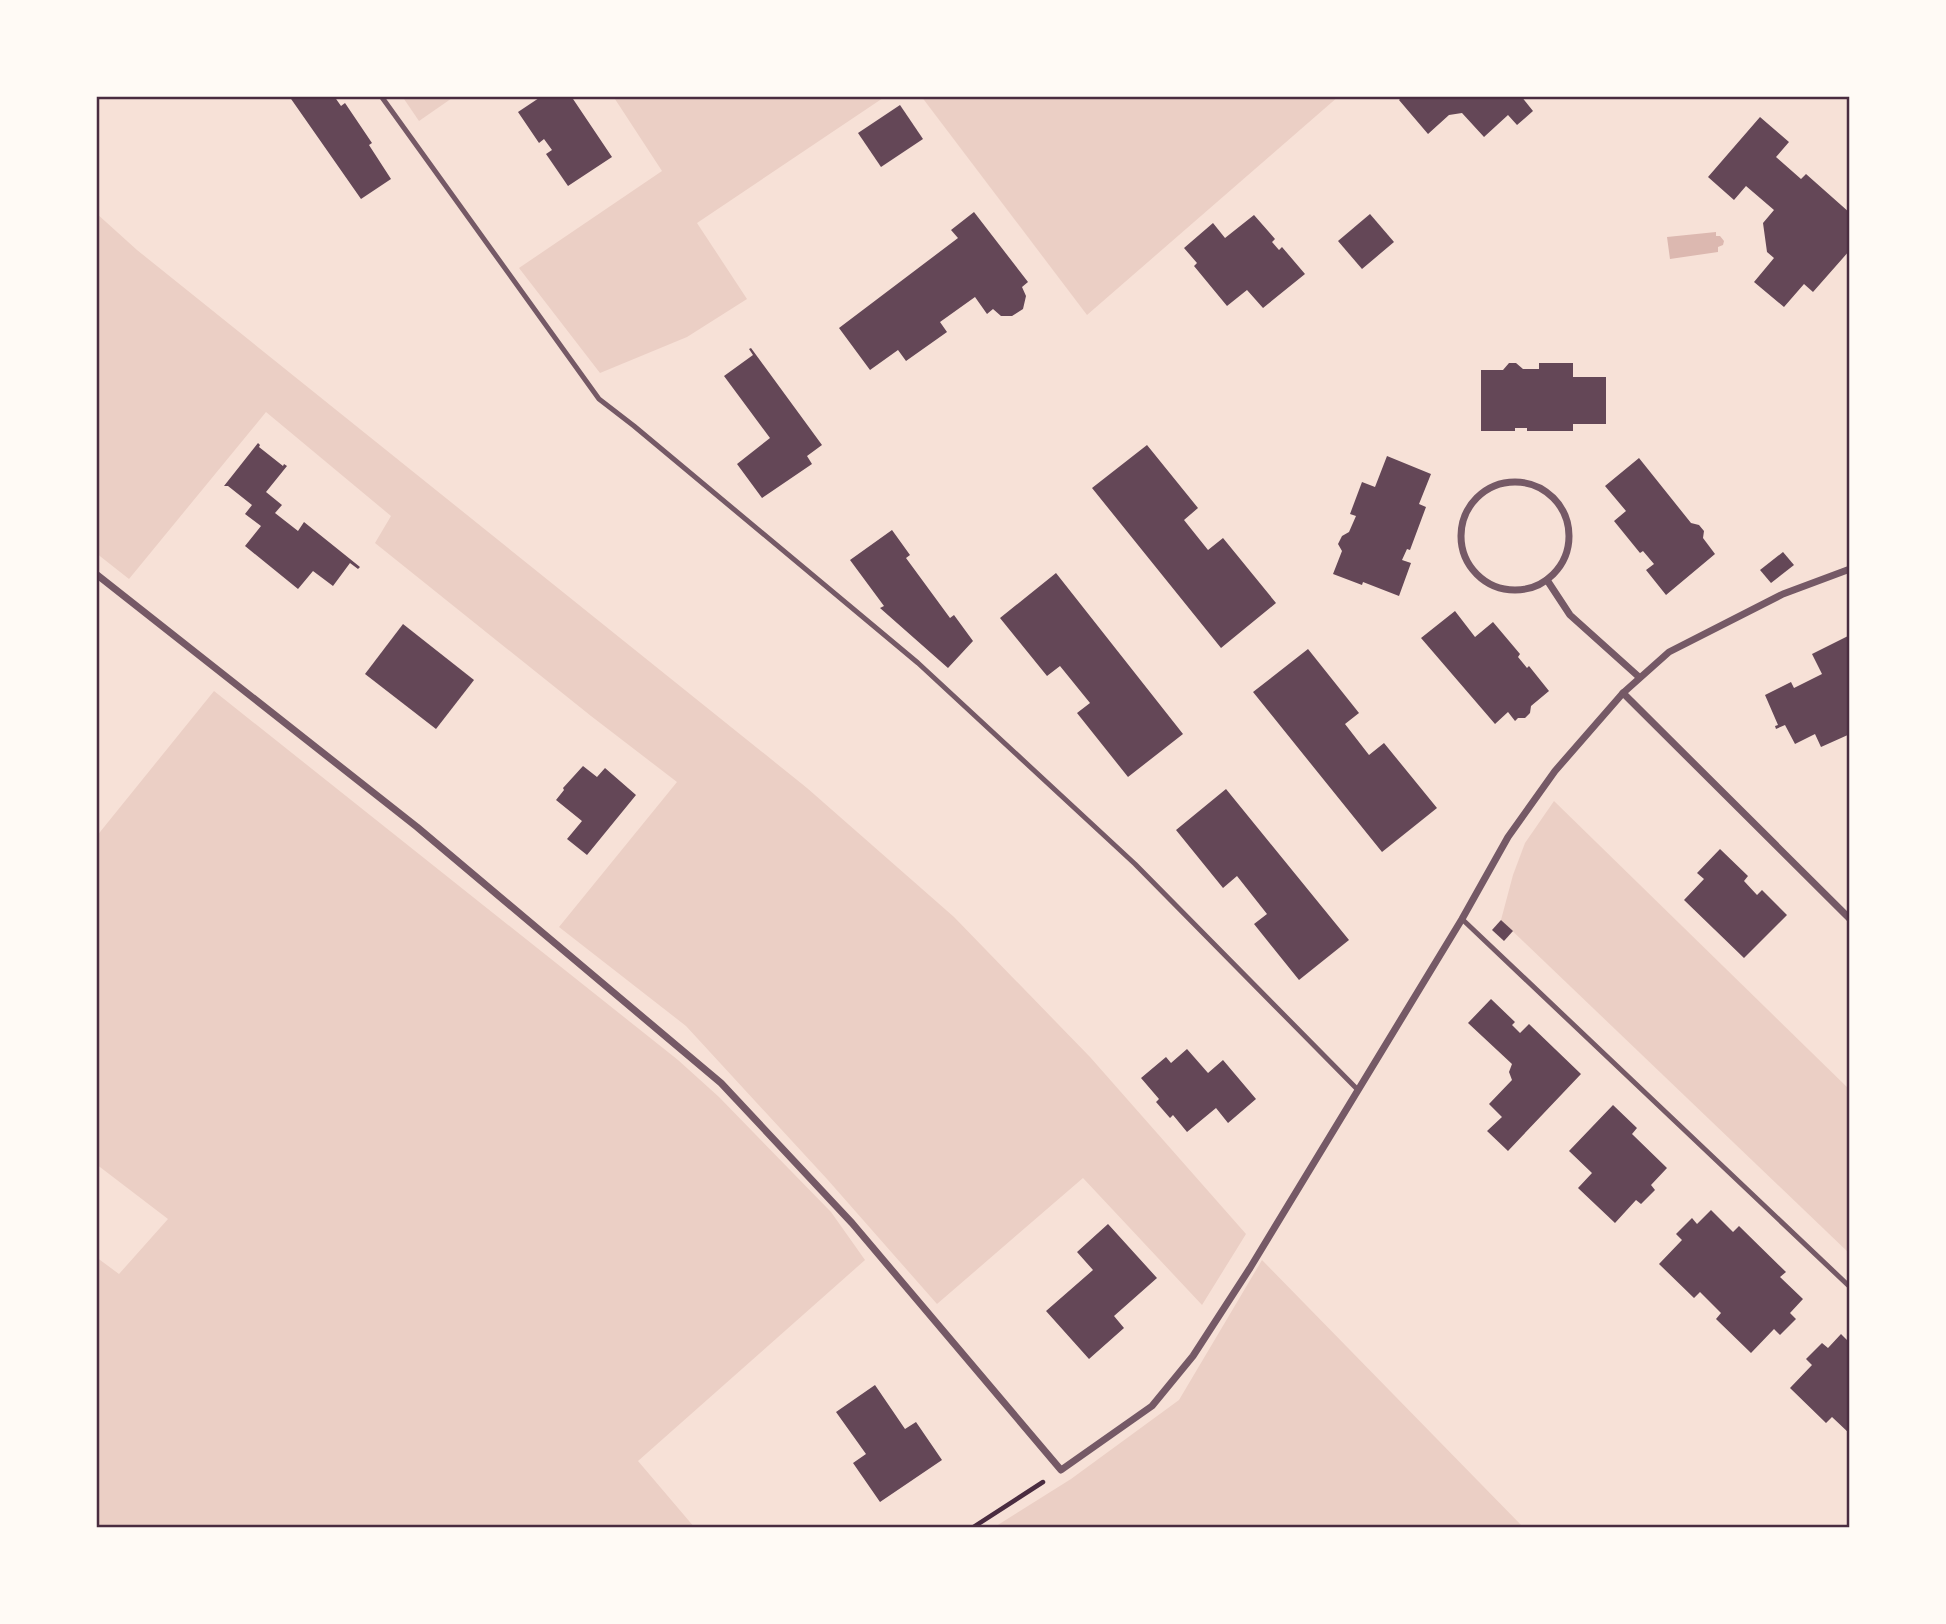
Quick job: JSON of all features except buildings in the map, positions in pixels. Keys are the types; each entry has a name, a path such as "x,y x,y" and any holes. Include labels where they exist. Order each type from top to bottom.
{"street":[{"path":"1521,481 1548,493 1564,512 1570,536 1563,563 1547,580 1520,590 1498,587 1473,570 1461,546 1463,520 1474,500 1494,485 1521,481"},
{"path":"96,574 417,827 721,1083 852,1223 1061,1470 1152,1406 1193,1356 1250,1268 1462,919 1508,837 1555,771 1623,693 1669,652 1783,594 1850,569"},
{"path":"1547,580 1570,615 1639,677"},
{"path":"1623,693 1850,919"}],"lane":[{"path":"381,96 599,399 918,663 1135,864 1357,1090"},
{"path":"1462,919 1850,1287"}],"path":[{"path":"972,1528 1061,1470"}],"shaded area":[{"path":"402,96 455,96 419,121"},
{"path":"613,96 886,96 697,223 747,299 687,337 600,373 519,268 662,171"},
{"path":"921,96 1339,96 1087,315"},
{"path":"96,213 137,250 807,788 954,917 1090,1057 1246,1234 1202,1305 1083,1178 937,1304 827,1179 686,1026 559,927 677,782 375,543 391,516 266,412 129,579 96,553"},
{"path":"1716,232 1716,236 1720,236 1724,241 1723,245 1718,247 1718,252 1670,259 1667,237"},
{"path":"214,691 678,1060 719,1097 831,1212 865,1260 638,1461 695,1528 96,1528 96,1257 119,1274 168,1219 96,1164 96,837"},
{"path":"1554,801 1850,1090 1850,1254 1501,920 1525,843"},
{"path":"1262,1260 1524,1528 993,1528 1071,1479 1179,1400"}]}
